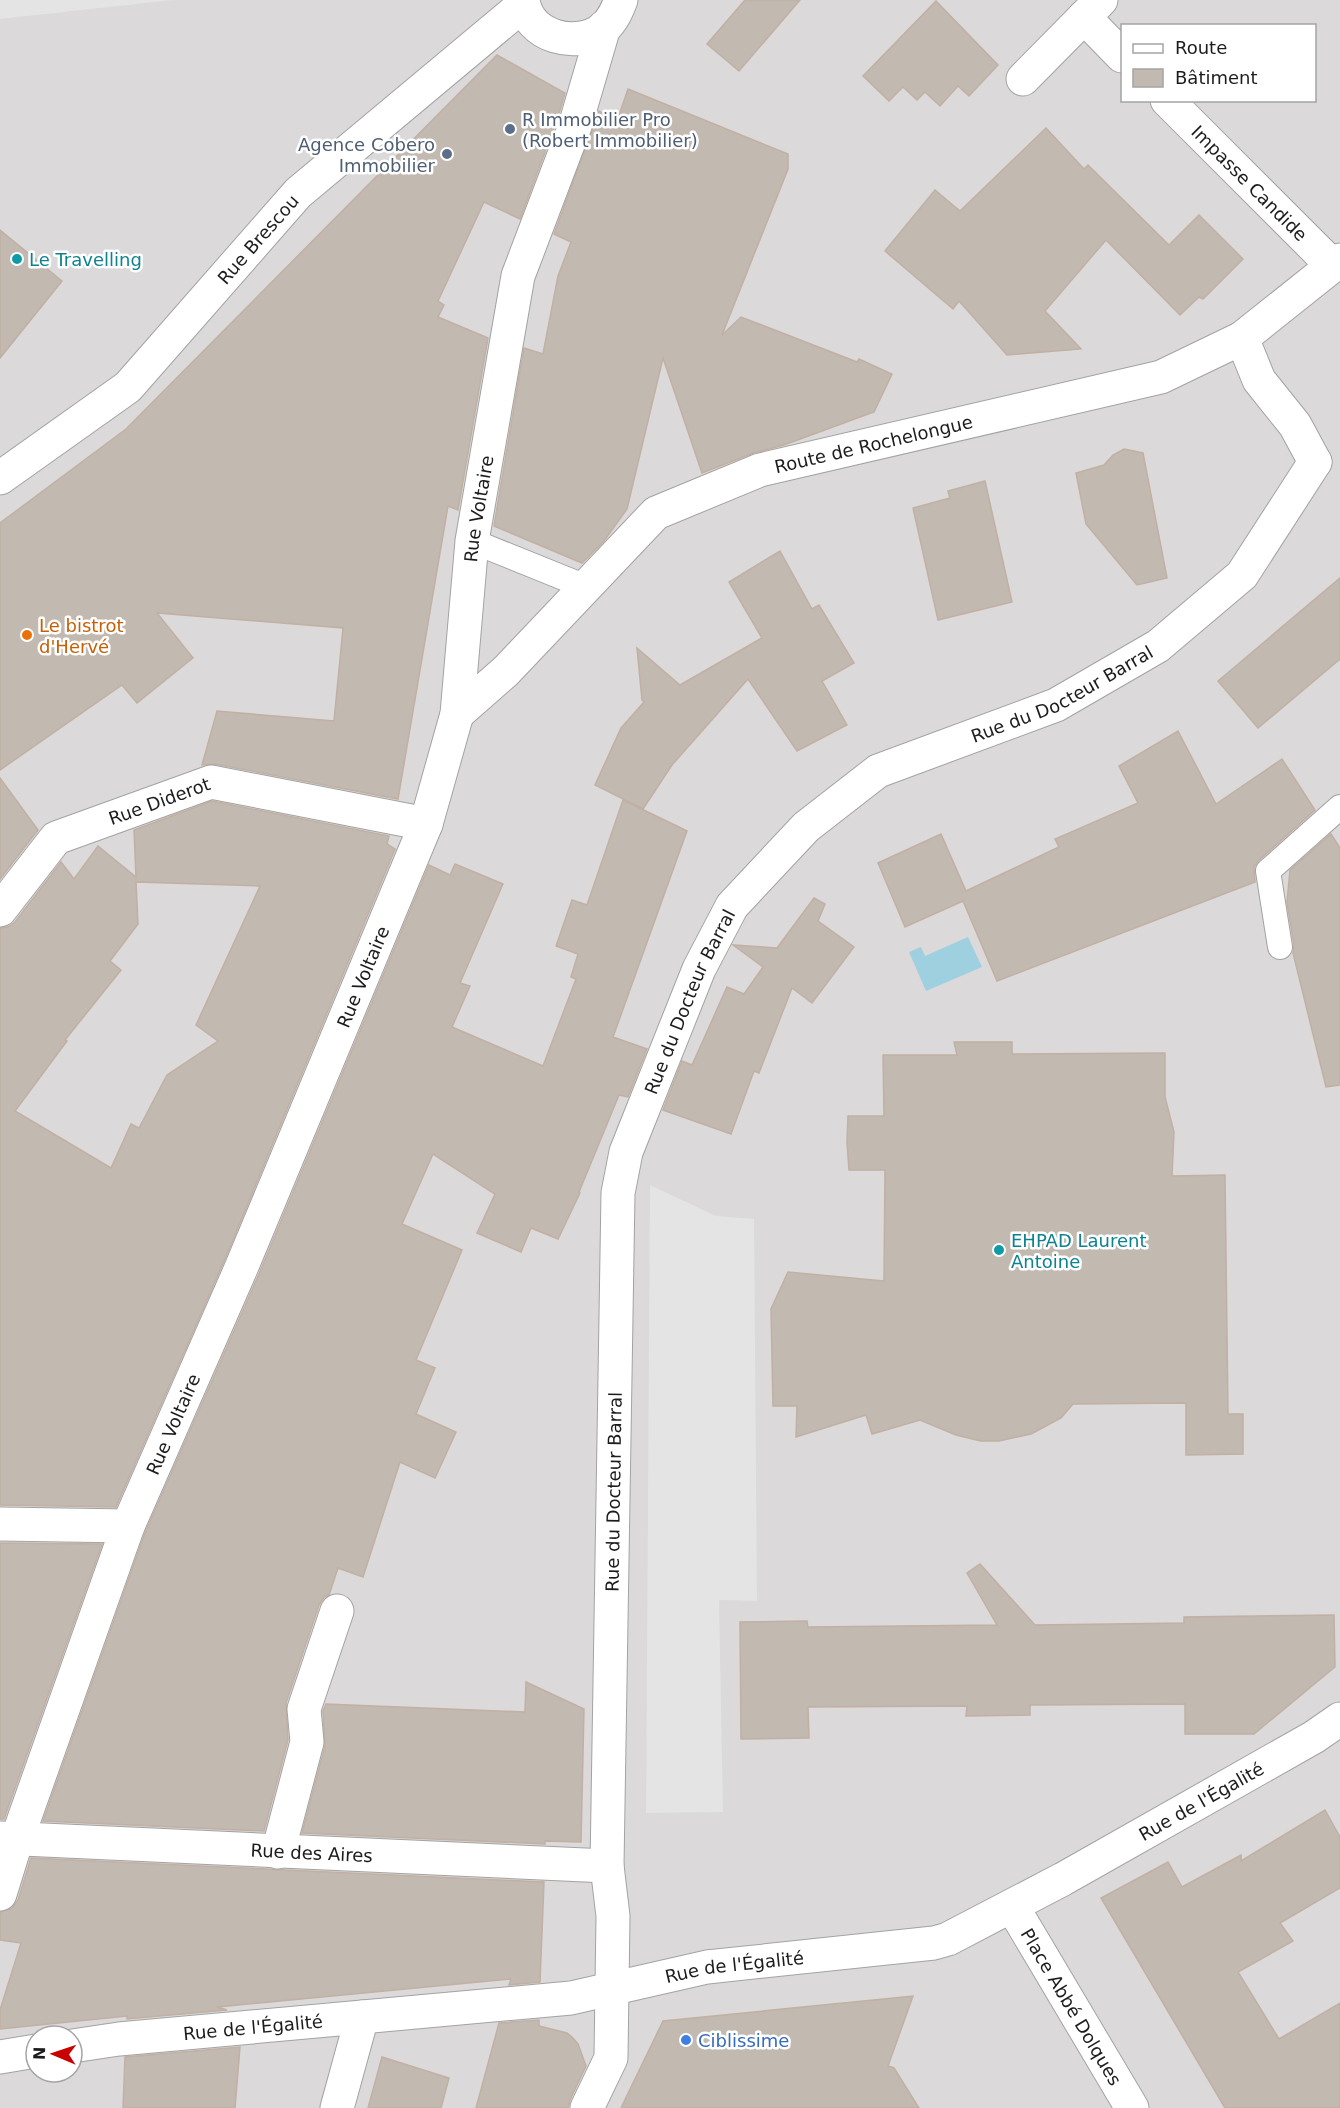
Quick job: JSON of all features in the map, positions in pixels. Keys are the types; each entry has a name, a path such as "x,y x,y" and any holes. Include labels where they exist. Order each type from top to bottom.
{"street":[{"path":"523,3 531,20 544,31 559,38 574,39 591,35 613,14"},
{"name":"Rue Brescou","path":"0,478 128,387 298,193 523,3"},
{"path":"1023,79 1092,9 1121,54"},
{"name":"Rue Voltaire","path":"0,1894 8,1838 128,1526 242,1266 426,824 457,714 472,542 518,276 613,14"},
{"name":"Impasse Candide","path":"1169,102 1336,263"},
{"name":"Route de Rochelongue","path":"457,714 506,671 656,513 760,470 1161,377 1242,338 1336,263"},
{"name":"Rue du Docteur Barral","path":"587,2108 611,2058 613,1916 607,1866 618,1193 626,1152 699,969 732,906 806,827 878,771 1056,705 1158,646 1242,575 1328,464 1259,380 1242,338"},
{"name":"Rue Diderot","path":"0,910 57,838 211,782 426,824"},
{"path":"0,1524 128,1526"},
{"path":"278,1852 307,1742 304,1709 337,1611"},
{"name":"Rue de l'Égalité","path":"84,2044 119,2038 572,1998 707,1968 934,1943 948,1939 1063,1879 1314,1737 1340,1719"},
{"name":"Rue des Aires","path":"8,1838 607,1866"},
{"name":"Place Abbé Dolques","path":"1012,1906 1132,2108"},
{"path":"337,2108 362,2017"},
{"path":"0,2057 24,2053"}],"lane":[{"path":"472,542 586,587"},
{"path":"1280,947 1268,871 1340,807"}],"shaded area":[{"path":"0,0 1340,0 1340,2108 0,2108"},
{"path":"0,0 173,0 0,19"},
{"path":"650,1185 716,1216 754,1219 757,1601 719,1600 723,1812 646,1813"}],"water":[{"path":"968,937 982,967 926,991 909,952 921,947 925,956"}],"building":[{"path":"745,0 800,0 739,71 707,44"},
{"path":"936,1 998,65 969,96 958,86 940,106 925,92 917,100 903,87 889,101 863,76"},
{"path":"497,55 565,93 520,219 484,202 438,301 444,305 438,317 488,338 458,510 448,506 398,799 215,764 202,765 217,711 334,721 343,628 157,613 193,658 137,703 122,685 0,770 0,523 126,429"},
{"path":"628,89 788,154 788,169 722,335 741,317 857,362 859,359 892,374 874,412 784,445 753,453 702,473 663,358 627,509 604,541 582,563 494,526 524,348 543,354 558,276 571,242 554,234 599,111 617,121"},
{"path":"1046,128 1084,169 1088,165 1169,245 1199,215 1243,259 1203,299 1199,297 1180,315 1106,240 1045,311 1081,349 1007,355 959,301 953,309 885,251 935,190 960,211"},
{"name":"Le Travelling","path":"0,230 62,281 0,358"},
{"path":"1124,449 1143,453 1167,578 1137,585 1086,524 1076,473 1104,465 1113,455"},
{"path":"985,481 1012,602 938,620 913,508 950,498 948,491"},
{"path":"780,551 812,609 819,605 854,663 822,681 847,725 797,751 748,679 672,765 643,809 595,785 621,728 644,702 637,648 680,685 762,638 729,582"},
{"path":"1340,578 1340,659 1258,728 1218,681"},
{"path":"1178,731 1216,804 1282,759 1315,810 1258,861 1254,867 1255,882 997,981 963,901 905,927 878,863 941,834 966,891 1059,847 1055,839 1138,803 1119,766"},
{"path":"0,778 38,830 0,879"},
{"path":"623,800 687,831 613,1037 647,1049 628,1097 619,1095 580,1193 558,1239 531,1228 521,1252 477,1233 495,1194 433,1154 402,1224 462,1250 416,1360 435,1368 416,1414 456,1432 435,1478 400,1462 363,1577 338,1568 329,1595 324,1597 319,1605 286,1703 288,1740 264,1831 43,1821 145,1533 259,1274 429,865 450,875 455,864 503,884 460,983 470,986 452,1027 543,1066 576,979 571,977 578,954 556,946 572,900 587,905"},
{"path":"212,801 389,836 387,844 395,849 225,1259 116,1507 0,1505 0,928 8,927 15,922 61,862 74,879 98,846 136,877 134,830","holes":["136,882 260,886 196,1025 218,1041 167,1075 139,1128 131,1124 111,1168 15,1111 67,1041 65,1040 121,970 110,961 138,924"]},
{"path":"1331,834 1340,848 1340,1085 1326,1087 1293,953 1294,945 1287,902 1290,870"},
{"path":"814,898 825,904 818,921 854,947 812,1003 792,988 759,1073 754,1071 731,1134 663,1110 682,1061 692,1065 727,987 744,994 763,967 733,945 777,948"},
{"name":"EHPAD Laurent Antoine","path":"954,1042 1012,1042 1012,1054 1165,1053 1165,1097 1174,1132 1172,1176 1225,1175 1228,1414 1243,1414 1243,1454 1186,1455 1186,1403 1073,1404 1061,1418 1031,1434 999,1441 981,1441 956,1435 920,1420 872,1434 866,1415 796,1437 797,1406 773,1406 771,1309 788,1272 884,1281 885,1170 849,1170 848,1116 884,1116 883,1055 957,1055"},
{"path":"0,1543 102,1544 4,1819 0,1819"},
{"path":"980,1564 1035,1625 1184,1623 1184,1617 1334,1615 1335,1667 1254,1734 1185,1734 1185,1704 1030,1705 1030,1715 966,1716 967,1706 808,1707 809,1738 741,1739 740,1622 807,1621 808,1627 997,1625 967,1573"},
{"path":"526,1682 584,1709 581,1842 545,1841 545,1844 302,1833 325,1746 323,1711 326,1704 525,1712"},
{"path":"1325,1810 1340,1837 1340,1888 1280,1923 1293,1941 1238,1972 1279,2039 1340,2003 1340,2108 1225,2108 1101,1898 1168,1862 1182,1887 1241,1855 1241,1861"},
{"path":"31,1858 544,1882 540,1982 509,1985 511,1979 217,2007 227,2010 127,2019 127,2016 49,2024 24,2024 24,2027 0,2029 0,2010 21,1943 0,1940 0,1912 12,1908 18,1900"},
{"path":"913,1996 888,2066 894,2068 919,2108 621,2108 663,2021"},
{"path":"539,2020 539,2026 567,2033 572,2037 578,2044 586,2066 568,2108 476,2108 499,2023"},
{"path":"240,2047 235,2108 123,2108 125,2057"},
{"path":"382,2057 449,2078 441,2108 368,2108"}],"place":[{"name":"R Immobilier Pro (Robert Immobilier)","path":"510,129"},
{"name":"Agence Cobero Immobilier","path":"447,154"},
{"name":"Le Travelling","path":"17,259"},
{"name":"Le bistrot d'Hervé","path":"27,635"},
{"name":"EHPAD Laurent Antoine","path":"999,1250"},
{"name":"Ciblissime","path":"686,2040"}]}
